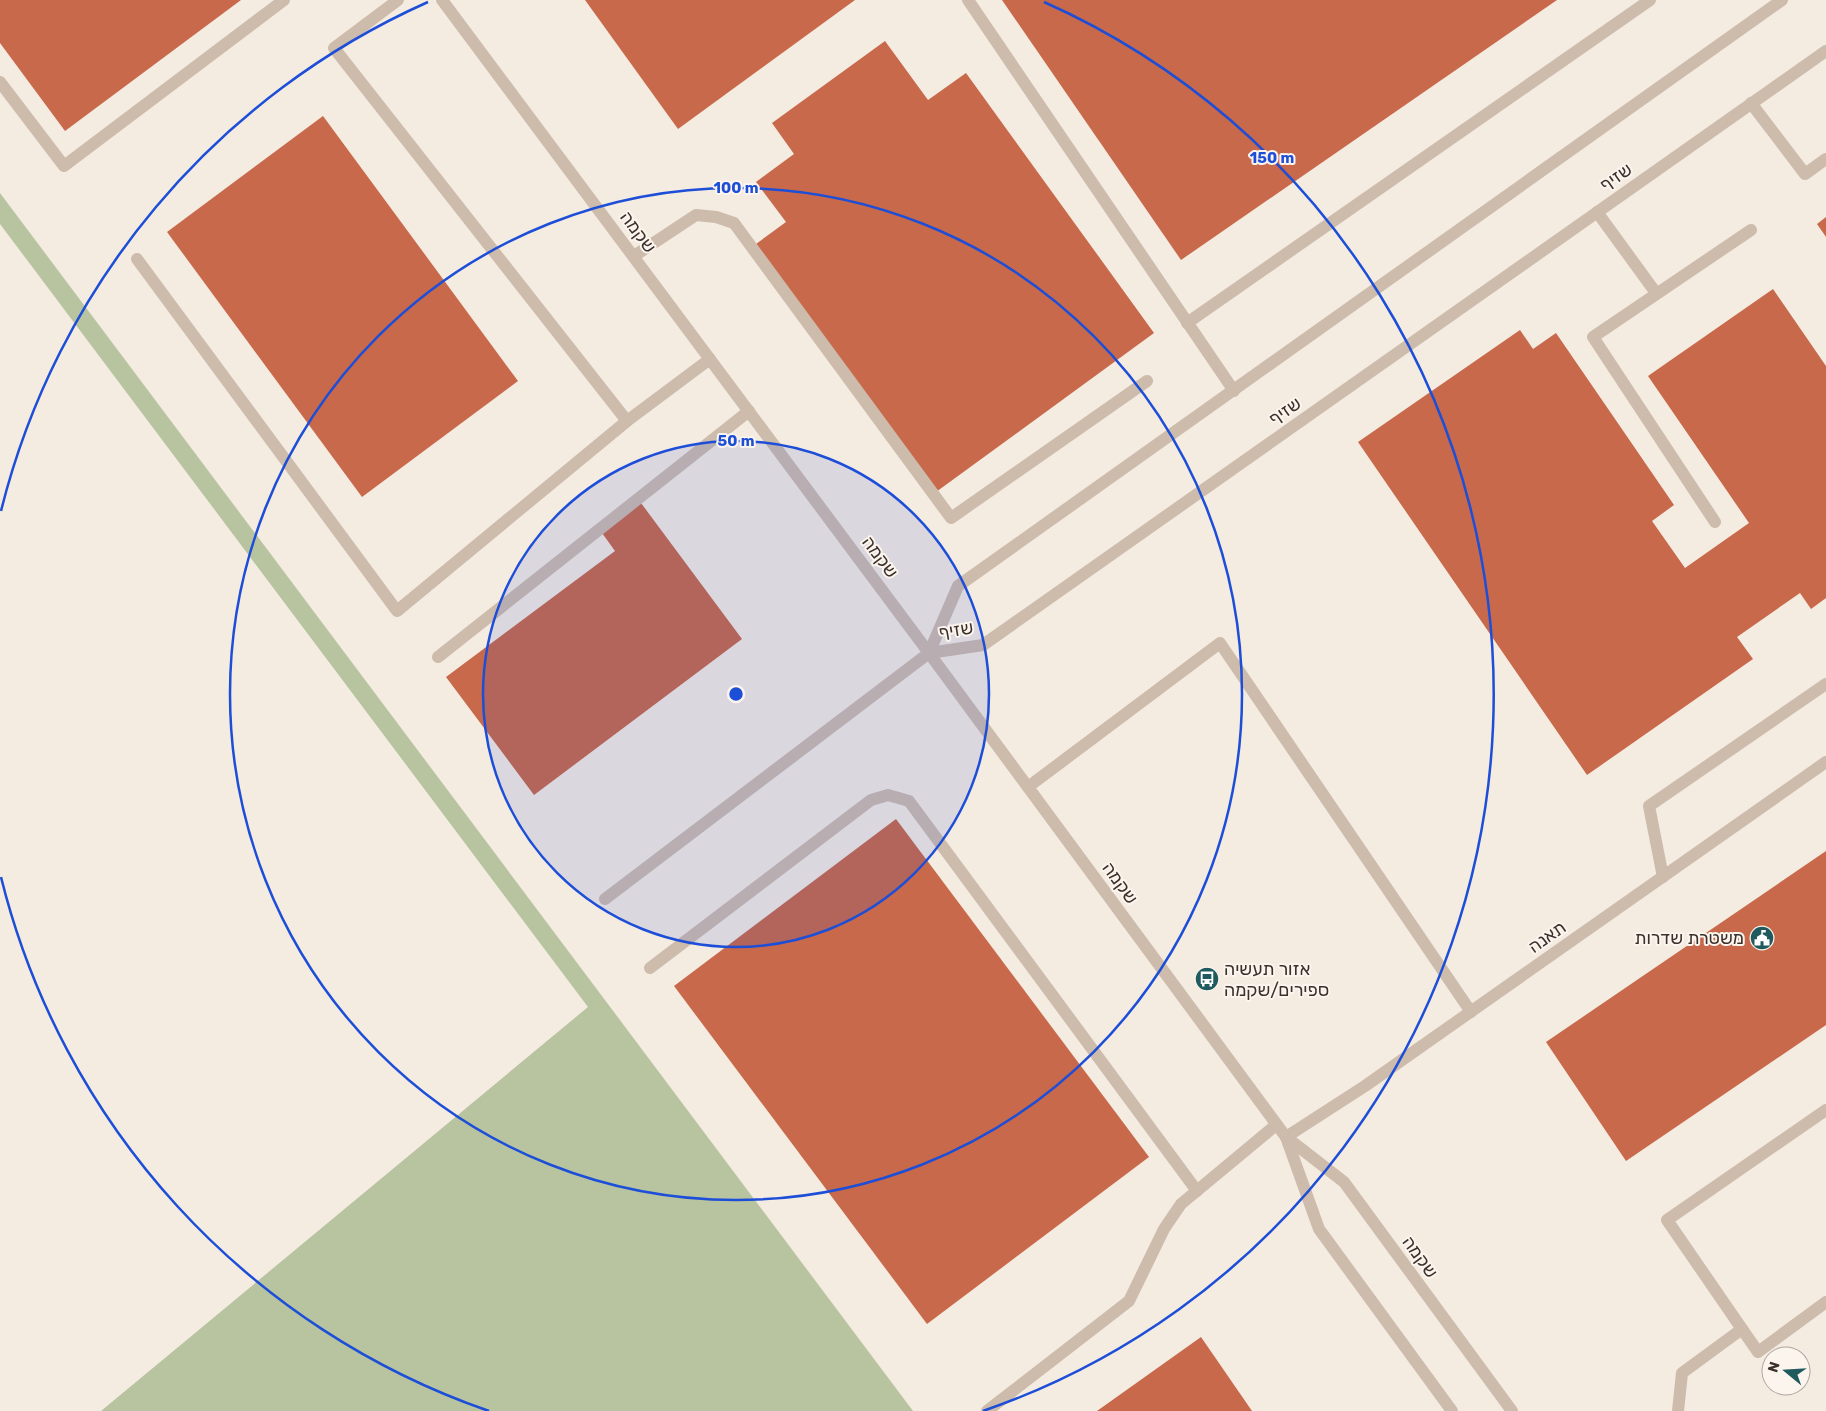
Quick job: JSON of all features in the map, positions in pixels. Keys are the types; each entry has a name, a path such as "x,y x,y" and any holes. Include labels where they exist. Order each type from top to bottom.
{"street":[{"path":"0,82 64,166 284,0"},
{"path":"398,0 334,48 627,421"},
{"name":"שקמה","path":"442,0 929,653 1276,1125 1286,1137 1344,1182 1512,1411"},
{"path":"968,0 1234,391"},
{"path":"1188,323 1650,0"},
{"name":"שזיף","path":"929,653 958,586 1782,0"},
{"name":"שזיף","path":"929,653 983,645 1826,51"},
{"path":"1752,104 1805,174 1826,159"},
{"path":"1597,212 1656,293"},
{"path":"634,256 696,215 716,217 734,223 951,518 1147,381"},
{"path":"1715,522 1593,337 1751,230"},
{"path":"137,259 397,611 627,421 710,359"},
{"path":"438,657 749,411"},
{"path":"1028,787 1220,643 1471,1012"},
{"path":"605,899 929,653"},
{"path":"1663,877 1649,806 1826,684"},
{"name":"תאנה","path":"1286,1137 1366,1086 1826,762"},
{"path":"650,968 871,800 888,795 909,801 1197,1191"},
{"path":"1826,1110 1667,1220 1758,1352 1826,1302"},
{"path":"987,1411 1130,1301 1164,1229 1181,1204 1276,1125"},
{"name":"שקמה","path":"1286,1137 1319,1228 1452,1411"},
{"path":"1678,1411 1682,1373 1742,1329"}],"green space":[{"path":"0,193 913,1411 101,1411 588,1007 0,224"}],"building":[{"path":"0,0 241,0 65,131 0,43"},
{"path":"585,0 855,0 678,129"},
{"path":"1002,0 1557,0 1181,260"},
{"path":"885,41 928,100 966,73 1154,333 936,492 756,244 786,222 756,182 794,154 772,123"},
{"path":"323,116 518,381 362,497 167,232"},
{"path":"1826,217 1826,237 1817,224"},
{"path":"1773,289 1826,366 1826,598 1811,609 1800,593 1737,637 1753,659 1587,775 1358,442 1520,330 1533,349 1556,333 1674,505 1652,521 1685,568 1749,523 1648,376"},
{"path":"641,503 742,639 534,795 446,677 615,551 602,533"},
{"path":"896,819 1149,1157 927,1324 674,986"},
{"name":"משטרת שדרות","path":"1826,851 1826,1025 1626,1161 1546,1042"},
{"path":"1201,1337 1252,1411 1097,1411"}],"place":[{"name":"משטרת שדרות","path":"1762,938"},
{"name":"אזור תעשיה ספירים/שקמה","path":"1207,979"}]}
